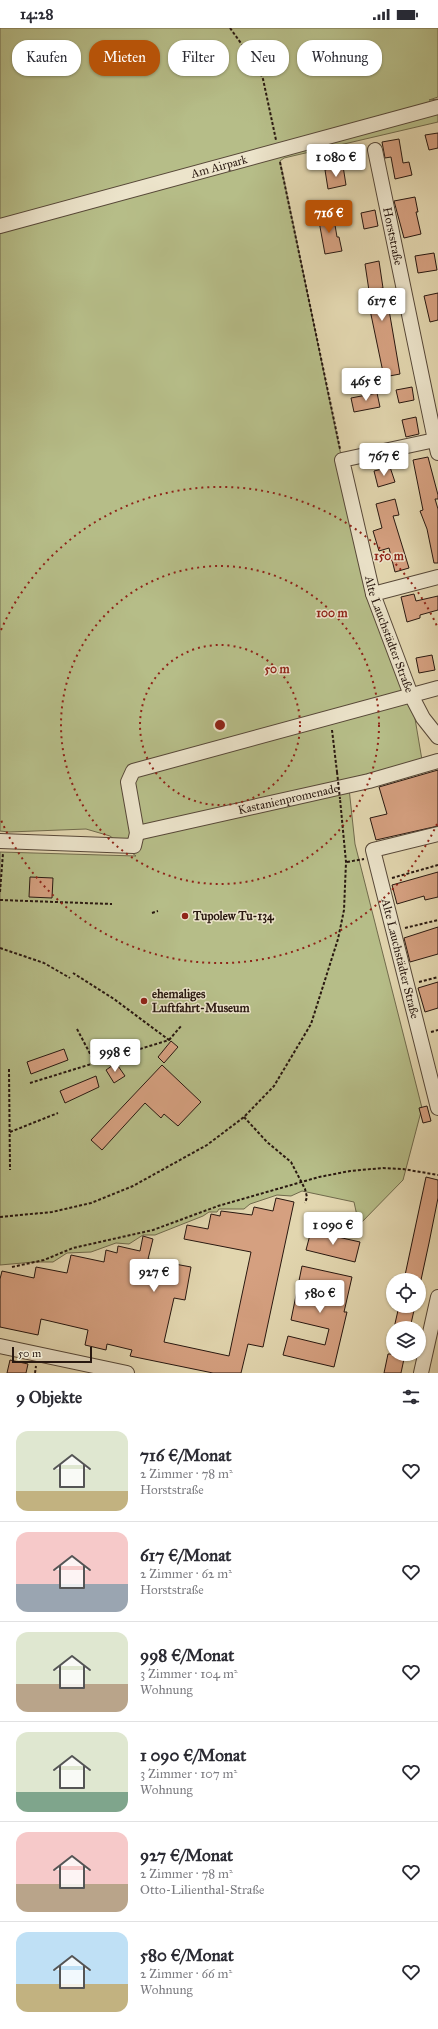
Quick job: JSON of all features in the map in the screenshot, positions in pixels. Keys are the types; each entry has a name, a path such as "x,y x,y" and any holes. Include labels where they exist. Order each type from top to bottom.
{"street":[{"name":"Am Airpark","path":"0,226 277,149 438,107"},
{"name":"Horststraße","path":"342,460 437,446 375,150"},
{"name":"Alte Lauchstädter Straße","path":"342,460 374,594 411,695 423,718 438,737"},
{"path":"374,594 438,577"},
{"path":"2,841 134,846 137,833 128,782 133,771 438,688"},
{"name":"Kastanienpromenade","path":"137,833 369,781 438,761"},
{"path":"375,857 373,850 438,834"},
{"name":"Alte Lauchstädter Straße","path":"375,857 438,1108"},
{"path":"421,1373 438,1297"},
{"path":"0,1346 127,1373"}],"path":[{"path":"230,28 256,64 263,79 342,460"},
{"path":"0,1217 52,1212 91,1203 133,1186 207,1145 244,1117 274,1086 312,1024 338,939 344,910 346,862 330,717"},
{"path":"0,892 2,841"},
{"path":"346,862 375,857"},
{"path":"381,881 438,865"},
{"path":"0,900 112,904"},
{"path":"152,913 158,911"},
{"path":"394,930 438,920"},
{"path":"0,948 44,963 70,978"},
{"path":"73,973 114,999 169,1040"},
{"path":"408,984 438,977"},
{"path":"30,1083 169,1040 182,1025"},
{"path":"77,1029 95,1063"},
{"path":"9,1069 10,1170"},
{"path":"10,1132 58,1113"},
{"path":"244,1117 267,1142 291,1162 307,1197 305,1203"},
{"path":"12,1267 44,1260 73,1248 153,1230 218,1206 319,1177 350,1171 383,1168 403,1169 438,1175"}],"green space":[{"path":"0,28 438,28 438,97 429,100 438,99 438,122 284,158 280,161 342,460 373,594 411,695 422,760 348,779 355,844 422,1108 403,1180 359,1225 354,1202 302,1191 291,1196 277,1195 250,1204 244,1209 219,1209 217,1212 209,1212 203,1216 155,1235 143,1235 129,1244 116,1243 91,1252 67,1253 53,1262 0,1265 0,852 136,856 110,836 86,829 9,832 0,831"}],"building":[{"path":"438,133 438,148 429,150 425,135"},
{"path":"399,139 403,163 409,162 412,175 395,179 391,157 385,158 382,142"},
{"path":"343,166 346,185 328,189 325,170"},
{"path":"415,197 418,212 416,212 421,234 404,238 394,201"},
{"path":"375,210 378,226 364,229 361,213"},
{"path":"333,213 337,237 339,237 342,251 325,254 318,216"},
{"path":"434,253 437,270 418,273 415,256"},
{"path":"379,261 383,288 377,289 380,305 388,304 400,374 384,377 369,305 371,304 365,264"},
{"path":"438,293 438,320 430,322 424,296"},
{"path":"412,387 414,400 399,403 396,390"},
{"path":"377,393 380,407 354,412 351,398"},
{"path":"416,417 419,434 406,437 402,420"},
{"path":"428,457 438,495 438,499 435,499 438,509 438,563 434,563 427,529 420,511 423,510 413,460"},
{"path":"390,467 395,482 378,487 374,471"},
{"path":"395,499 399,515 393,516 409,568 395,572 389,548 379,551 373,531 382,528 376,504"},
{"path":"414,594 416,601 438,596 438,610 420,615 420,618 407,622 401,597"},
{"path":"432,655 435,670 419,673 416,658"},
{"path":"438,770 438,826 376,840 370,818 387,814 379,787"},
{"path":"438,872 438,897 425,900 424,896 397,904 392,885"},
{"path":"30,877 53,878 52,898 29,897"},
{"path":"438,927 438,954 410,962 404,938"},
{"path":"438,982 438,1008 425,1012 418,988"},
{"path":"171,1041 178,1047 164,1063 158,1057"},
{"path":"64,1049 68,1060 31,1074 27,1062"},
{"path":"116,1063 125,1076 114,1083 106,1070"},
{"path":"162,1065 201,1102 178,1126 164,1114 161,1118 145,1103 102,1150 91,1140"},
{"path":"96,1076 99,1087 65,1103 60,1091"},
{"path":"427,1106 431,1121 423,1123 419,1108"},
{"path":"426,1177 438,1180 438,1198 423,1273 405,1273"},
{"path":"276,1198 294,1202 263,1347 248,1344 241,1373 213,1373 130,1356 132,1350 107,1344 106,1350 85,1345 88,1330 41,1319 38,1335 0,1327 0,1279 2,1271 34,1278 36,1267 67,1273 71,1255 104,1262 106,1250 117,1253 118,1246 140,1251 143,1236 153,1239 148,1259 191,1267 185,1300 174,1298 164,1342 229,1356 251,1252 184,1239 187,1225 208,1229 211,1214 220,1216 221,1211 252,1215 254,1207 273,1211"},
{"path":"311,1231 360,1242 355,1262 306,1250"},
{"path":"302,1266 352,1277 344,1312 347,1312 334,1367 283,1355 288,1336 325,1345 329,1329 291,1320"},
{"path":"397,1313 413,1313 412,1321 396,1321"},
{"path":"10,1360 28,1364 26,1373 7,1373"},
{"path":"387,1361 404,1361 401,1373 384,1373"}],"place":[{"name":"Tupolew Tu-134","path":"185,916"},
{"name":"ehemaliges Luftfahrt-Museum","path":"144,1001"}]}
